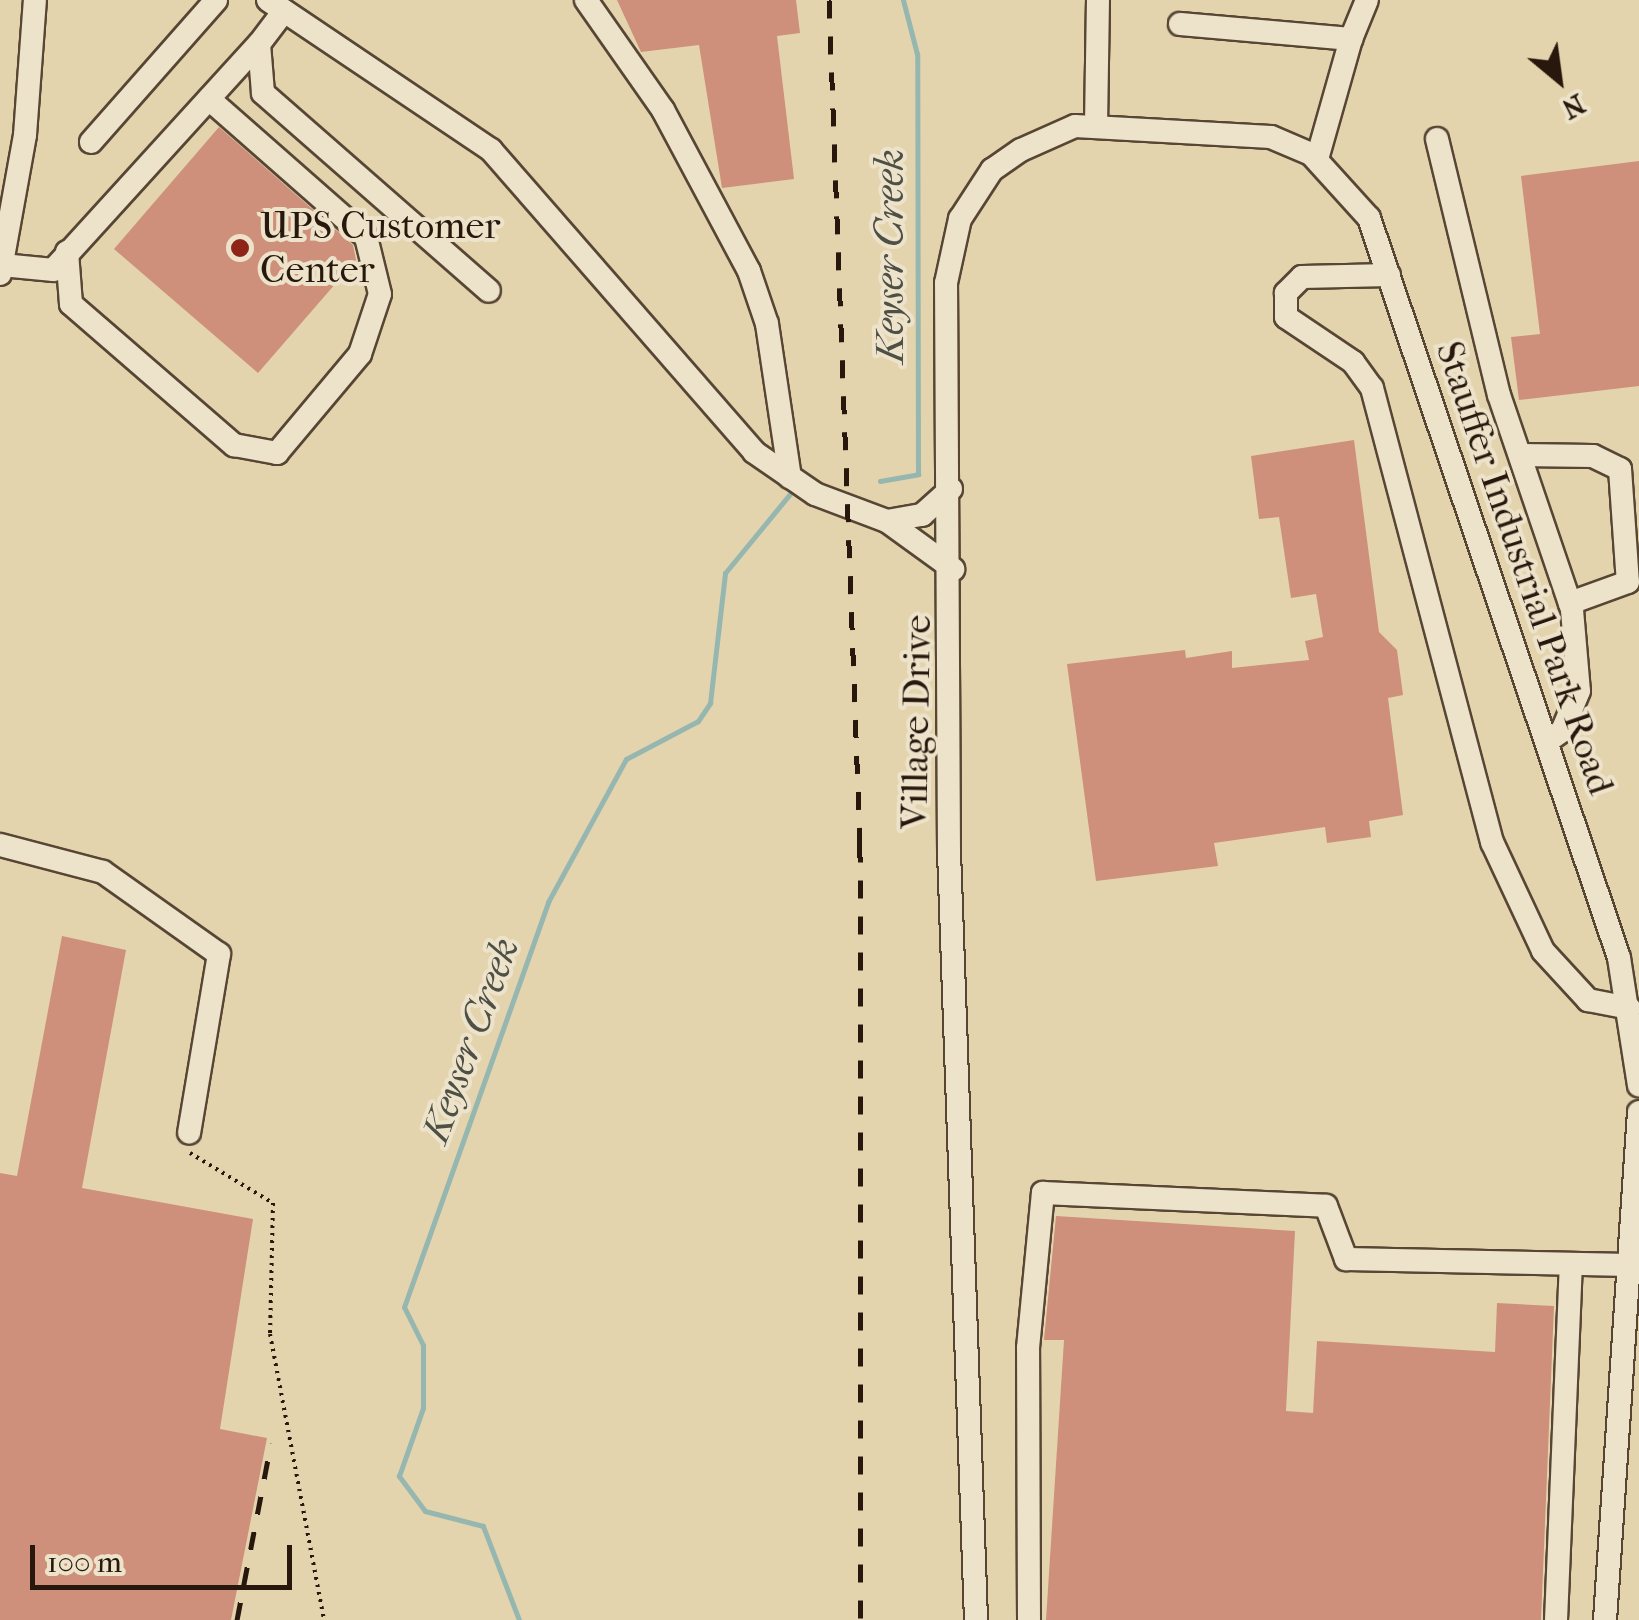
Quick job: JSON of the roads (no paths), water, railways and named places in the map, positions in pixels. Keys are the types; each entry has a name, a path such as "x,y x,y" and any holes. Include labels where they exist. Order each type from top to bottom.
{"street":[{"path":"36,0 1,270 53,270 260,44 276,5 490,150 754,452 790,477 887,521 952,569"},
{"path":"91,142 216,0"},
{"path":"586,0 663,110 749,271 767,324 790,477"},
{"path":"1096,126 1098,0"},
{"path":"1314,156 1367,0"},
{"path":"1180,24 1352,40"},
{"path":"260,44 263,92 489,292"},
{"path":"67,252 71,304 234,445 278,453 360,354 380,294 366,238 209,99"},
{"name":"Village Drive","path":"976,1620 950,852 952,569 946,283 960,220 992,170 1021,150 1096,126 1271,136 1314,156"},
{"path":"1437,139 1521,455 1570,603 1579,691 1562,732 1546,742"},
{"name":"Stauffer Industrial Park Road","path":"1314,156 1368,218 1390,275 1631,992 1639,1084"},
{"path":"1390,275 1302,277 1286,292 1286,317 1353,362 1372,388 1492,842 1543,951 1588,1000 1631,992"},
{"path":"1521,455 1611,458 1620,469 1628,582 1570,603"},
{"path":"887,521 922,515 951,489"},
{"path":"0,846 103,872 219,954 189,1133"},
{"path":"1605,1620 1639,1112"},
{"path":"1028,1620 1028,1348 1043,1193 1326,1206 1346,1259 1630,1264"},
{"path":"1556,1620 1571,1264"}],"waterway":[{"name":"Keyser Creek","path":"880,481 918,474 917,54 903,0"},
{"name":"Keyser Creek","path":"519,1620 483,1526 425,1511 399,1476 423,1408 423,1345 404,1307 548,902 626,759 698,721 710,703 725,573 790,494"}],"railway":[{"path":"829,0 860,844 861,1620"},
{"path":"237,1620 271,1443"}],"place":[{"name":"UPS Customer Center","path":"240,248"}]}
